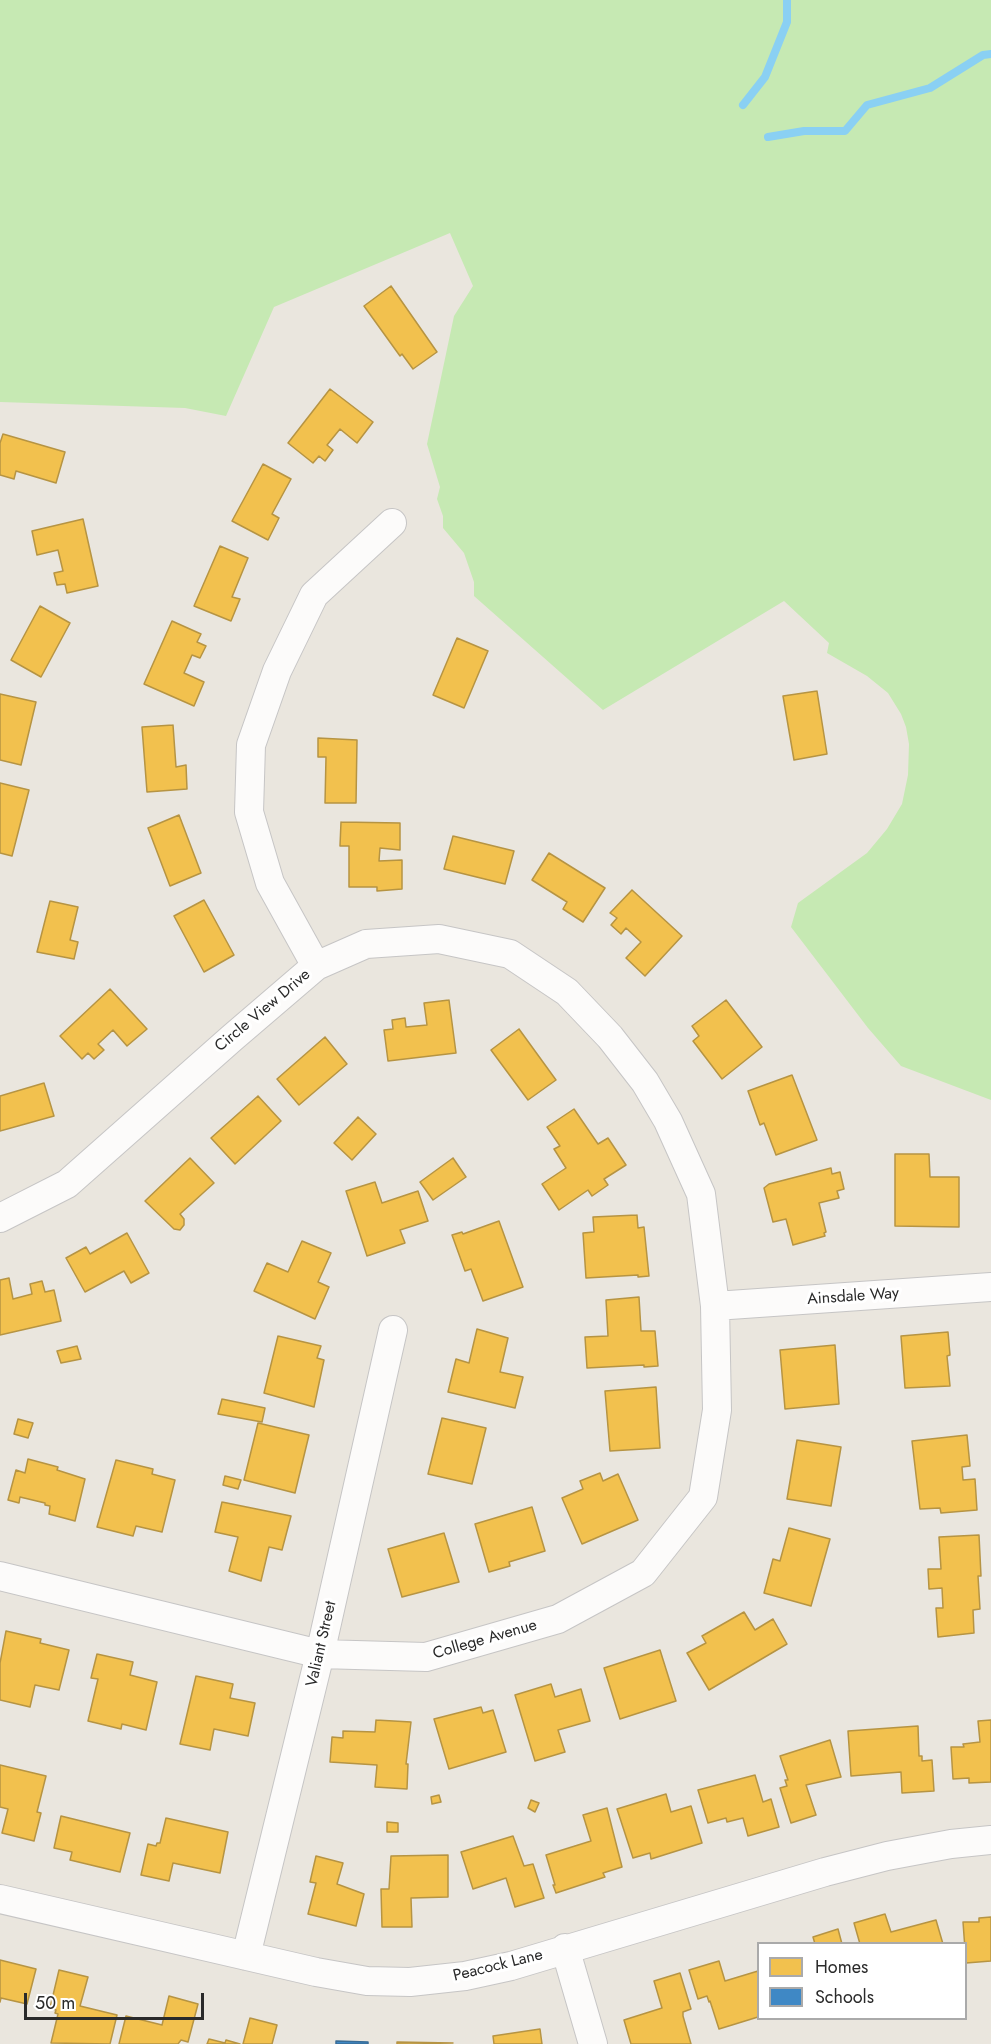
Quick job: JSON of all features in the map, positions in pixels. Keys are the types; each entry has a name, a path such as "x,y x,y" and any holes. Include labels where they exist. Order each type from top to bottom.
{"street":[{"path":"316,966 270,883 249,812 251,745 277,671 314,595 392,523"},
{"name":"Circle View Drive","path":"0,1218 67,1184 231,1038 316,966 366,944 439,939 510,954 567,992 610,1037 645,1082 668,1121 701,1194 715,1306"},
{"name":"Ainsdale Way","path":"715,1306 991,1287"},
{"name":"College Avenue","path":"0,1576 320,1654 426,1657 558,1618 643,1573 703,1497 717,1410 715,1306"},
{"name":"Valiant Street","path":"246,1956 320,1654 393,1330"},
{"name":"Peacock Lane","path":"0,1899 342,1977 410,1982 438,1980 488,1971 887,1856 951,1844 991,1840"},
{"path":"565,1948 593,2044"}],"green space":[{"path":"0,0 991,0 991,1100 901,1066 868,1028 791,927 798,903 867,853 887,829 902,804 908,775 909,744 901,714 888,693 867,676 827,653 829,643 784,601 603,710 474,596 474,582 464,553 443,528 443,516 437,499 440,487 427,444 454,316 473,286 450,233 274,307 226,416 185,408 0,402"}],"building: Homes":[{"path":"391,286 437,352 413,369 402,354 400,356 364,306"},
{"path":"330,389 373,422 357,443 340,429 327,445 333,450 325,461 319,456 313,463 288,443"},
{"path":"3,434 65,452 56,483 16,471 14,479 0,475 0,443"},
{"path":"263,464 291,479 272,514 279,518 268,540 232,521"},
{"path":"83,519 98,586 67,593 65,584 57,585 54,573 63,571 58,550 37,555 32,531"},
{"path":"220,546 248,558 232,597 240,599 231,621 194,606"},
{"path":"40,606 70,623 41,677 11,660"},
{"path":"172,621 201,634 197,642 206,646 200,658 192,655 184,673 204,682 194,706 144,684"},
{"path":"457,638 488,651 464,708 433,695"},
{"path":"817,691 827,754 794,760 783,696"},
{"path":"0,694 36,702 21,765 0,760"},
{"path":"173,725 176,767 186,765 187,789 147,792 142,727"},
{"path":"318,738 357,740 356,803 325,803 326,757 318,757"},
{"path":"0,783 29,790 12,856 0,853"},
{"path":"179,815 201,873 170,886 148,828"},
{"path":"341,822 400,823 400,850 380,848 379,861 402,860 402,889 377,891 377,887 349,887 349,846 340,846"},
{"path":"453,836 514,851 505,884 444,869"},
{"path":"549,853 605,888 583,922 563,909 567,902 532,880"},
{"path":"632,890 682,936 645,976 626,958 641,942 626,928 621,934 611,925 617,918 610,913"},
{"path":"204,900 234,955 204,972 174,916"},
{"path":"50,901 78,907 70,940 78,942 74,959 37,952"},
{"path":"110,989 147,1029 127,1046 113,1030 98,1044 104,1050 94,1059 88,1053 82,1059 60,1036"},
{"path":"449,1000 456,1053 388,1061 384,1030 393,1029 392,1020 405,1018 406,1027 427,1025 424,1003"},
{"path":"726,1000 762,1047 722,1079 693,1041 699,1036 692,1026"},
{"path":"519,1029 556,1080 528,1100 491,1050"},
{"path":"325,1037 347,1064 299,1105 277,1079"},
{"path":"792,1075 817,1140 776,1155 764,1123 760,1125 748,1091"},
{"path":"44,1083 54,1116 0,1131 0,1096"},
{"path":"258,1096 281,1121 235,1164 211,1138"},
{"path":"574,1109 598,1144 608,1138 626,1165 604,1179 608,1185 592,1196 588,1190 559,1210 542,1184 566,1168 554,1149 560,1146 547,1127"},
{"path":"358,1117 376,1134 352,1160 334,1143"},
{"path":"895,1154 929,1154 930,1177 959,1177 959,1227 895,1226"},
{"path":"190,1158 214,1183 180,1214 184,1219 184,1225 180,1230 174,1229 145,1201"},
{"path":"453,1158 466,1177 433,1200 420,1182"},
{"path":"831,1168 832,1174 840,1172 844,1189 837,1191 839,1198 819,1203 825,1236 793,1245 786,1219 773,1222 764,1188 769,1184"},
{"path":"375,1182 382,1203 418,1191 428,1221 400,1230 405,1243 367,1256 346,1191"},
{"path":"637,1215 638,1228 644,1227 649,1276 586,1278 583,1233 594,1232 593,1217"},
{"path":"499,1221 523,1287 483,1301 471,1269 465,1271 452,1235 462,1232 463,1234"},
{"path":"127,1233 149,1273 131,1283 124,1271 85,1292 66,1258 86,1247 90,1254"},
{"path":"302,1241 331,1253 318,1282 329,1287 315,1319 254,1291 267,1263 288,1272"},
{"path":"9,1278 13,1299 32,1294 30,1284 42,1281 45,1292 54,1290 61,1321 0,1335 0,1280"},
{"path":"639,1297 641,1331 655,1331 658,1366 587,1368 585,1337 608,1336 606,1300"},
{"path":"477,1329 508,1338 500,1372 523,1377 515,1408 448,1392 456,1359 469,1363"},
{"path":"948,1332 950,1355 947,1356 950,1386 905,1388 901,1336"},
{"path":"278,1336 321,1346 317,1358 324,1360 314,1407 264,1393"},
{"path":"835,1345 839,1404 785,1409 780,1350"},
{"path":"77,1346 81,1359 61,1363 57,1351"},
{"path":"656,1387 660,1448 610,1451 605,1391"},
{"path":"222,1399 265,1408 262,1422 218,1414"},
{"path":"442,1418 486,1428 472,1484 428,1474"},
{"path":"18,1419 33,1423 28,1438 14,1434"},
{"path":"258,1423 309,1435 295,1493 244,1480"},
{"path":"967,1435 970,1466 962,1467 963,1480 975,1479 977,1510 941,1513 940,1508 920,1509 912,1441"},
{"path":"797,1440 841,1447 831,1506 787,1499"},
{"path":"28,1459 58,1467 57,1470 85,1479 75,1521 49,1514 50,1506 45,1503 20,1497 19,1503 8,1500 16,1470 25,1473"},
{"path":"116,1460 153,1469 152,1474 175,1480 162,1532 136,1526 133,1536 97,1527"},
{"path":"600,1473 603,1481 618,1474 638,1520 582,1544 562,1498 583,1489 580,1481"},
{"path":"225,1476 241,1480 238,1489 223,1485"},
{"path":"222,1502 291,1516 282,1550 269,1547 261,1581 229,1571 238,1537 215,1532"},
{"path":"532,1507 545,1551 509,1562 510,1566 489,1572 475,1524"},
{"path":"789,1528 830,1539 811,1606 764,1593 773,1559 780,1561"},
{"path":"444,1533 459,1582 402,1597 388,1549"},
{"path":"979,1535 980,1609 973,1610 974,1633 938,1637 936,1608 943,1608 942,1588 929,1589 928,1569 941,1569 939,1537"},
{"path":"744,1612 755,1630 773,1619 787,1644 709,1690 687,1653 706,1643 702,1636"},
{"path":"6,1631 41,1639 40,1643 69,1650 59,1690 35,1685 30,1707 0,1700 0,1663"},
{"path":"660,1650 676,1701 620,1719 604,1668"},
{"path":"97,1654 133,1662 130,1675 157,1682 146,1730 122,1724 121,1729 88,1721 98,1679 91,1678"},
{"path":"196,1676 233,1684 230,1698 255,1703 248,1736 214,1729 210,1750 180,1744"},
{"path":"551,1684 555,1697 581,1689 590,1721 558,1730 565,1752 535,1761 515,1695"},
{"path":"481,1707 483,1713 493,1710 506,1752 449,1769 434,1719"},
{"path":"376,1720 411,1722 406,1764 408,1764 407,1789 375,1787 377,1765 330,1762 332,1737 343,1738 343,1731 375,1732"},
{"path":"991,1720 991,1782 969,1783 969,1778 953,1779 951,1747 964,1747 963,1744 980,1742 978,1721"},
{"path":"918,1726 919,1756 922,1756 922,1761 932,1760 934,1791 902,1793 901,1772 851,1776 848,1731"},
{"path":"830,1740 841,1777 806,1785 816,1815 791,1823 780,1788 787,1786 785,1780 788,1780 780,1756"},
{"path":"0,1765 46,1776 37,1812 41,1813 34,1841 2,1833 8,1809 0,1807"},
{"path":"755,1775 763,1802 771,1799 779,1827 748,1836 743,1818 727,1822 726,1818 708,1823 698,1790"},
{"path":"666,1794 671,1812 691,1806 702,1843 651,1859 650,1853 633,1858 617,1809"},
{"path":"439,1795 441,1802 432,1804 431,1797"},
{"path":"531,1800 539,1803 535,1812 528,1808"},
{"path":"607,1808 622,1867 603,1873 605,1877 556,1893 546,1855 591,1841 583,1815"},
{"path":"61,1816 130,1833 120,1872 70,1860 72,1852 54,1848"},
{"path":"166,1818 228,1832 220,1873 173,1863 169,1881 141,1875 148,1844 156,1846 160,1843"},
{"path":"387,1822 398,1823 398,1832 387,1832"},
{"path":"513,1836 524,1866 533,1864 544,1898 515,1907 506,1878 473,1889 461,1852"},
{"path":"448,1855 448,1897 411,1898 412,1927 382,1927 381,1889 389,1889 391,1856"},
{"path":"316,1856 343,1863 337,1884 364,1894 356,1926 308,1914 316,1883 310,1882"},
{"path":"885,1914 891,1932 936,1920 942,1942 859,1942 854,1923"},
{"path":"991,1917 991,1961 967,1963 967,1942 964,1942 963,1922 979,1922 979,1918"},
{"path":"838,1929 841,1942 814,1942 813,1937"},
{"path":"0,1960 36,1969 27,2004 1,1998 0,2002"},
{"path":"719,1961 725,1981 757,1971 757,2017 719,2029 707,1996 698,1999 689,1970"},
{"path":"59,1970 88,1977 80,2006 117,2015 110,2044 51,2043 58,2014 55,2013 56,2010 50,2008"},
{"path":"680,1973 691,2009 683,2012 683,2016 691,2044 631,2044 624,2020 662,2008 654,1981"},
{"path":"169,1996 198,2004 188,2042 181,2040 178,2044 119,2044 126,2016 162,2025"},
{"path":"250,2018 277,2025 272,2044 243,2044"},
{"path":"540,2029 542,2044 494,2044 493,2036"},
{"path":"209,2039 225,2043 226,2040 240,2044 207,2044"},
{"path":"397,2042 453,2043 397,2044"}],"building: Schools":[{"path":"336,2041 368,2042 368,2044 336,2044"}],"waterway":[{"path":"743,105 765,77 787,22 787,0"},
{"path":"768,137 804,131 845,131 867,105 930,88 983,55 991,54"}]}
